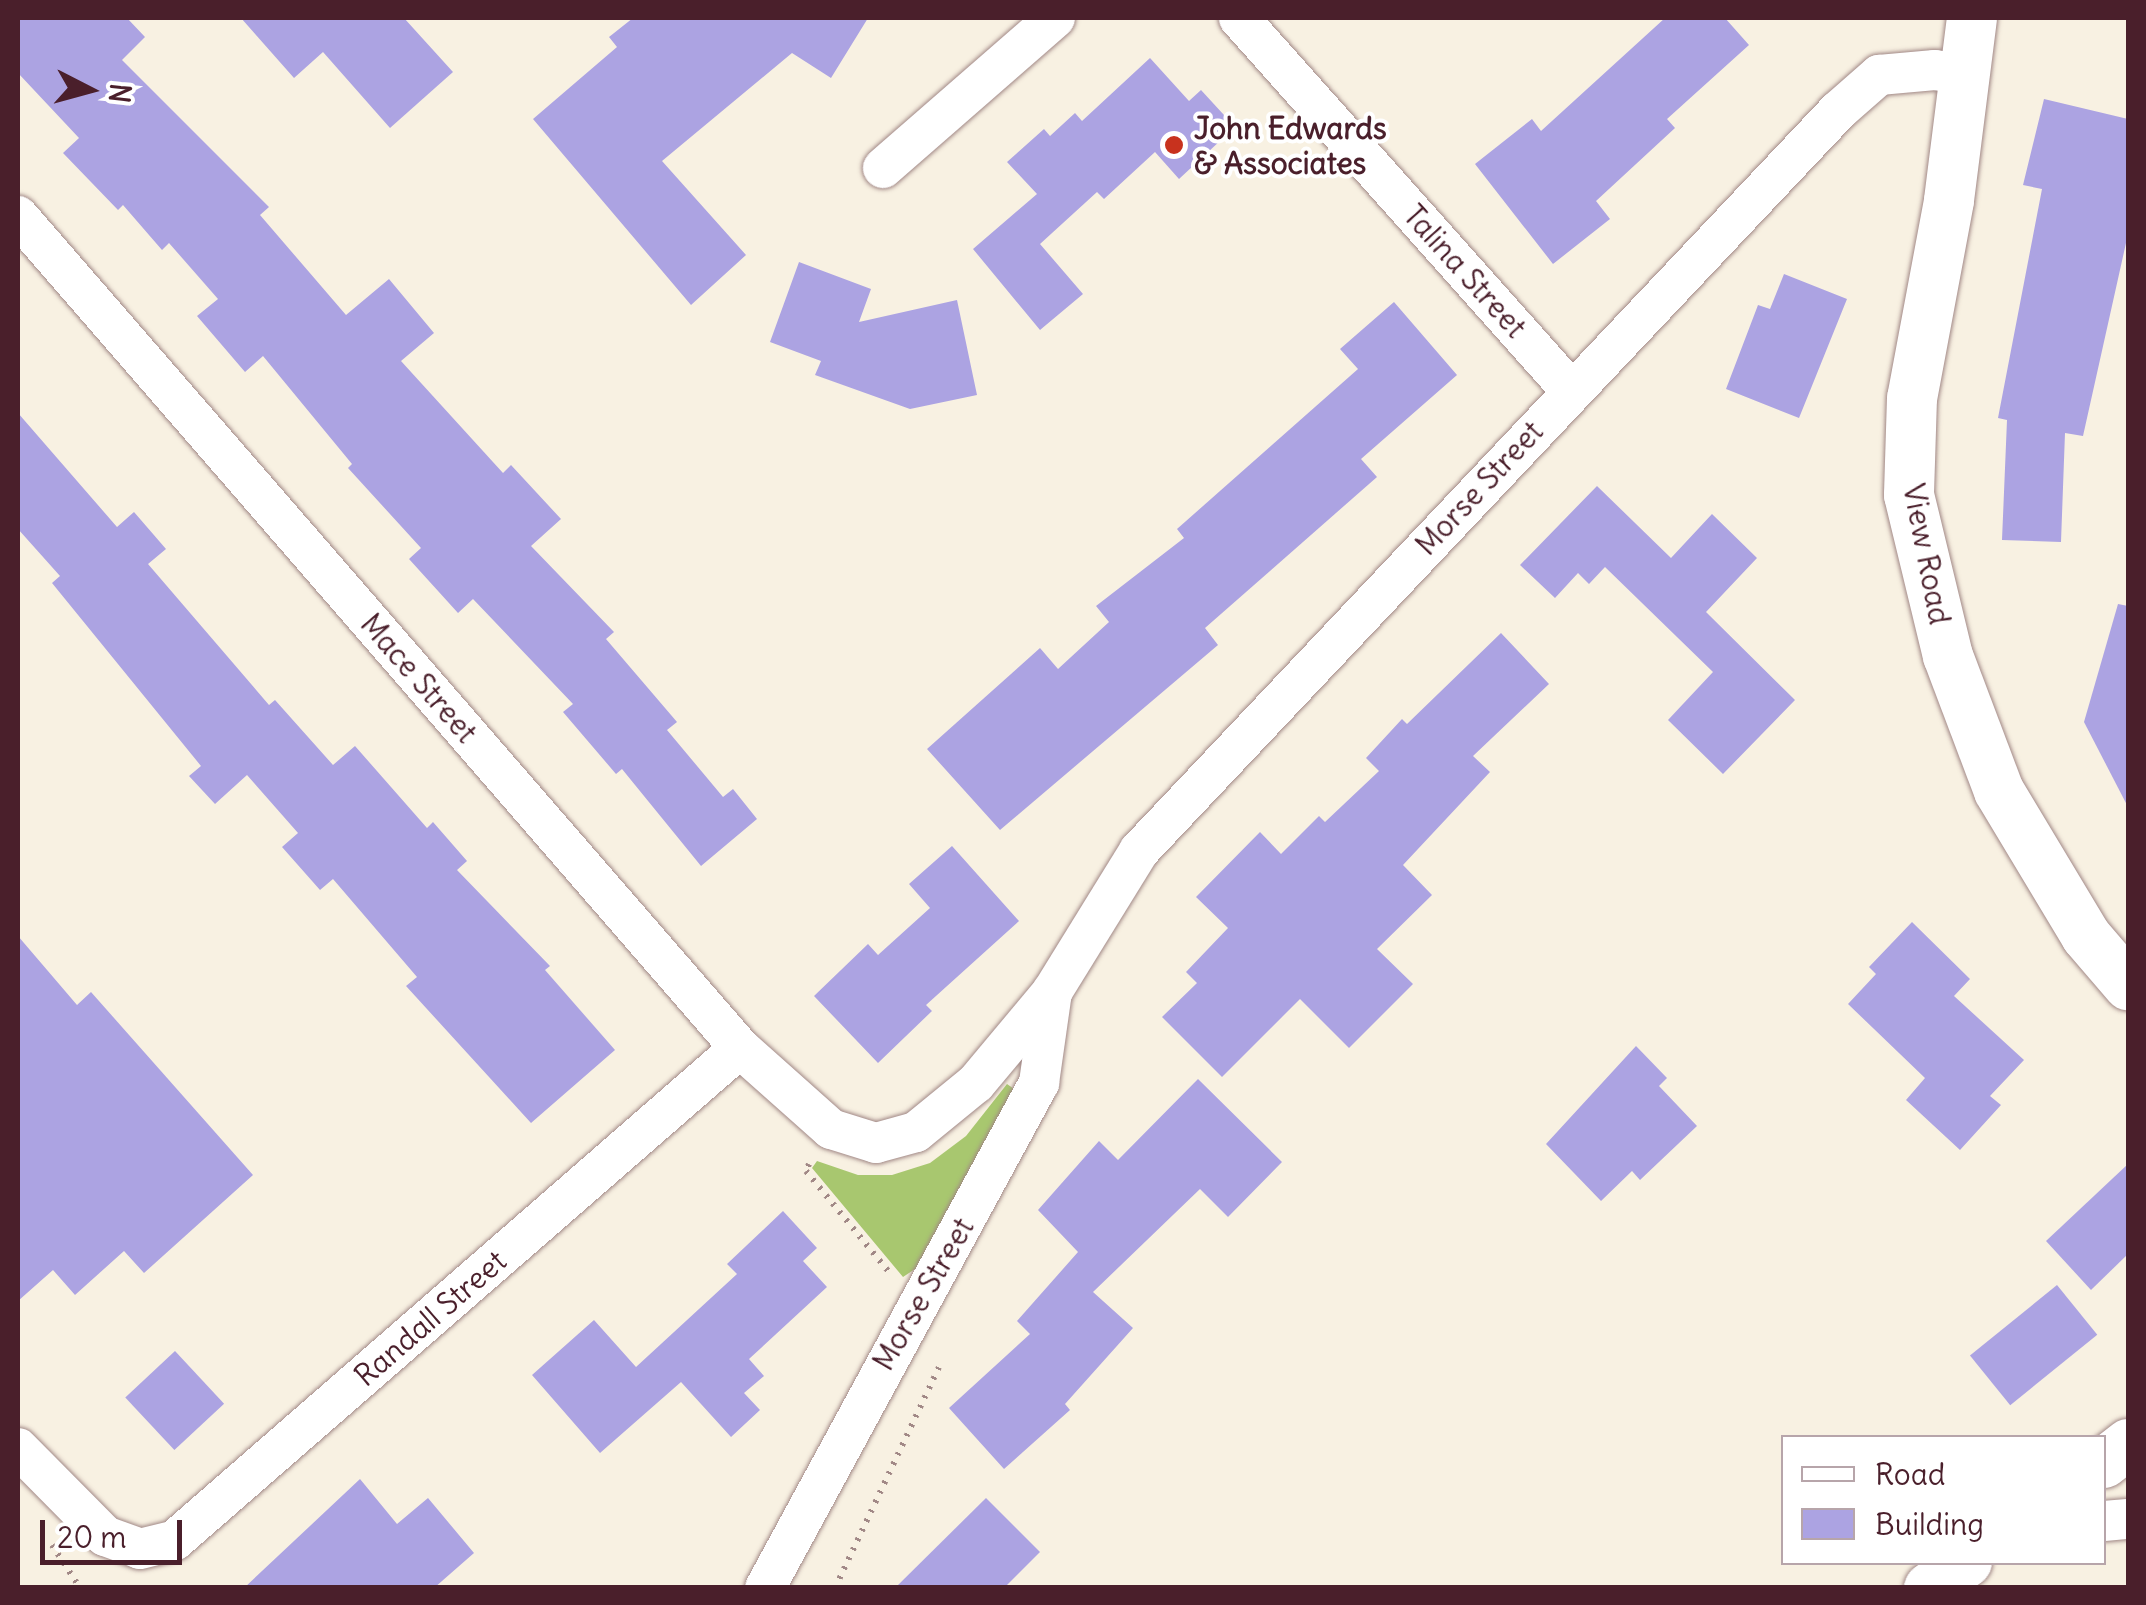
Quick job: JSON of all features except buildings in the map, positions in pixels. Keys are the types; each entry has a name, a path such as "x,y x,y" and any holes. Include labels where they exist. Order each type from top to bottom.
{"street":[{"path":"884,168 1056,18"},
{"name":"Talina Street","path":"1239,18 1571,390"},
{"name":"View Road","path":"1972,18 1967,76 1912,398 1909,494 1948,656 1999,791 2086,936 2128,985"},
{"name":"Morse Street","path":"831,1129 876,1143 916,1132 976,1083 1052,992 1140,851 1571,390 1879,75 1935,70 1967,76"},
{"name":"Mace Street","path":"18,216 740,1048 831,1129"},
{"name":"Morse Street","path":"766,1588 1039,1083 1052,992"},
{"name":"Randall Street","path":"18,1448 105,1536 140,1548 176,1540 740,1048"},
{"path":"2106,1461 2128,1444"},
{"path":"1929,1588 1962,1565"}],"path":[{"path":"831,1129 806,1171 916,1305"}],"green space":[{"path":"1007,1084 1017,1091 924,1263 903,1277 812,1168 817,1161 858,1175 892,1175 930,1163 966,1136"}],"place":[{"name":"John Edwards & Associates","path":"1174,145"}]}
